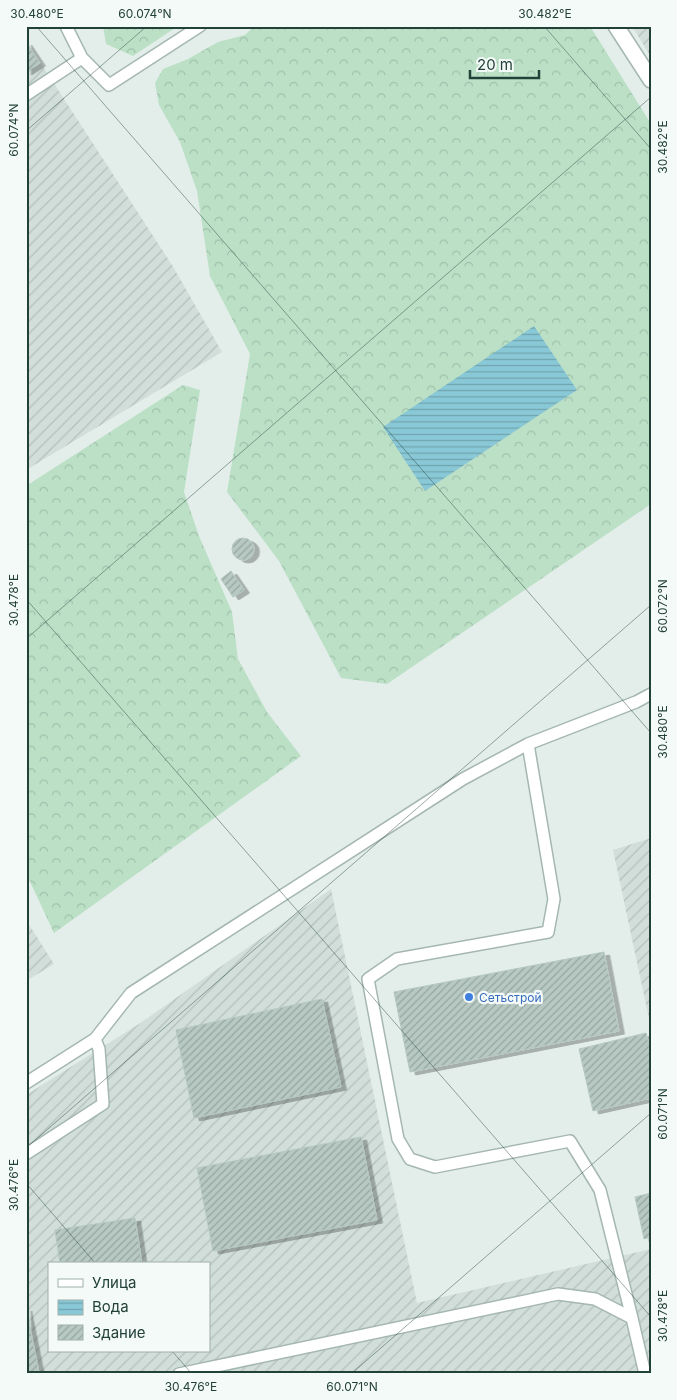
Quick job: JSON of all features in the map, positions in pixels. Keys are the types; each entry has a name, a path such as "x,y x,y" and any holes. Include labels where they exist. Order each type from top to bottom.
{"street":[{"path":"616,26 651,80"}],"lane":[{"path":"66,26 82,58 109,85 200,26"},
{"path":"26,95 82,58"},
{"path":"26,1083 96,1039 131,993 455,784 528,744 636,702 651,694"},
{"path":"528,744 554,899 548,932 398,959 368,978 398,1139 410,1159 435,1167 570,1141 600,1190 645,1374"},
{"path":"26,1154 103,1104 99,1049 96,1039"},
{"path":"179,1374 558,1294 595,1299 632,1318"}],"shaded area":[{"path":"26,26 30,26 27,42 172,265 222,352 26,470"},
{"path":"632,26 651,26 651,57"},
{"path":"651,838 651,1028 613,850"},
{"path":"331,889 417,1303 651,1249 651,1374 26,1374 26,1095 139,1024"},
{"path":"26,920 54,964 26,981"}],"green space":[{"path":"103,26 178,26 133,56 106,44"},
{"path":"254,26 590,26 651,124 651,504 387,684 341,678 279,561 227,492 250,354 210,276 197,191 180,142 159,105 155,83 163,69 188,59 218,42 245,35"},
{"path":"183,385 200,390 184,492 199,536 232,612 238,659 267,712 301,756 54,933 26,873 26,486"}],"water":[{"path":"534,326 577,390 425,491 383,427"}],"building":[{"path":"26,42 40,63 26,72"},
{"path":"239,538 247,538 254,545 254,553 247,560 239,560 232,553 232,545"},
{"path":"231,571 244,590 233,597 221,579"},
{"path":"604,952 619,1031 410,1072 394,992"},
{"path":"322,999 341,1087 194,1118 176,1030"},
{"path":"646,1033 651,1052 651,1098 593,1111 579,1049"},
{"path":"361,1137 377,1220 213,1251 197,1168"},
{"path":"651,1193 651,1237 644,1239 635,1197"},
{"path":"135,1218 142,1262 60,1262 55,1230"},
{"path":"26,1308 39,1372 29,1374 26,1374"}],"place":[{"name":"Сетьстрой","path":"469,997"}]}
